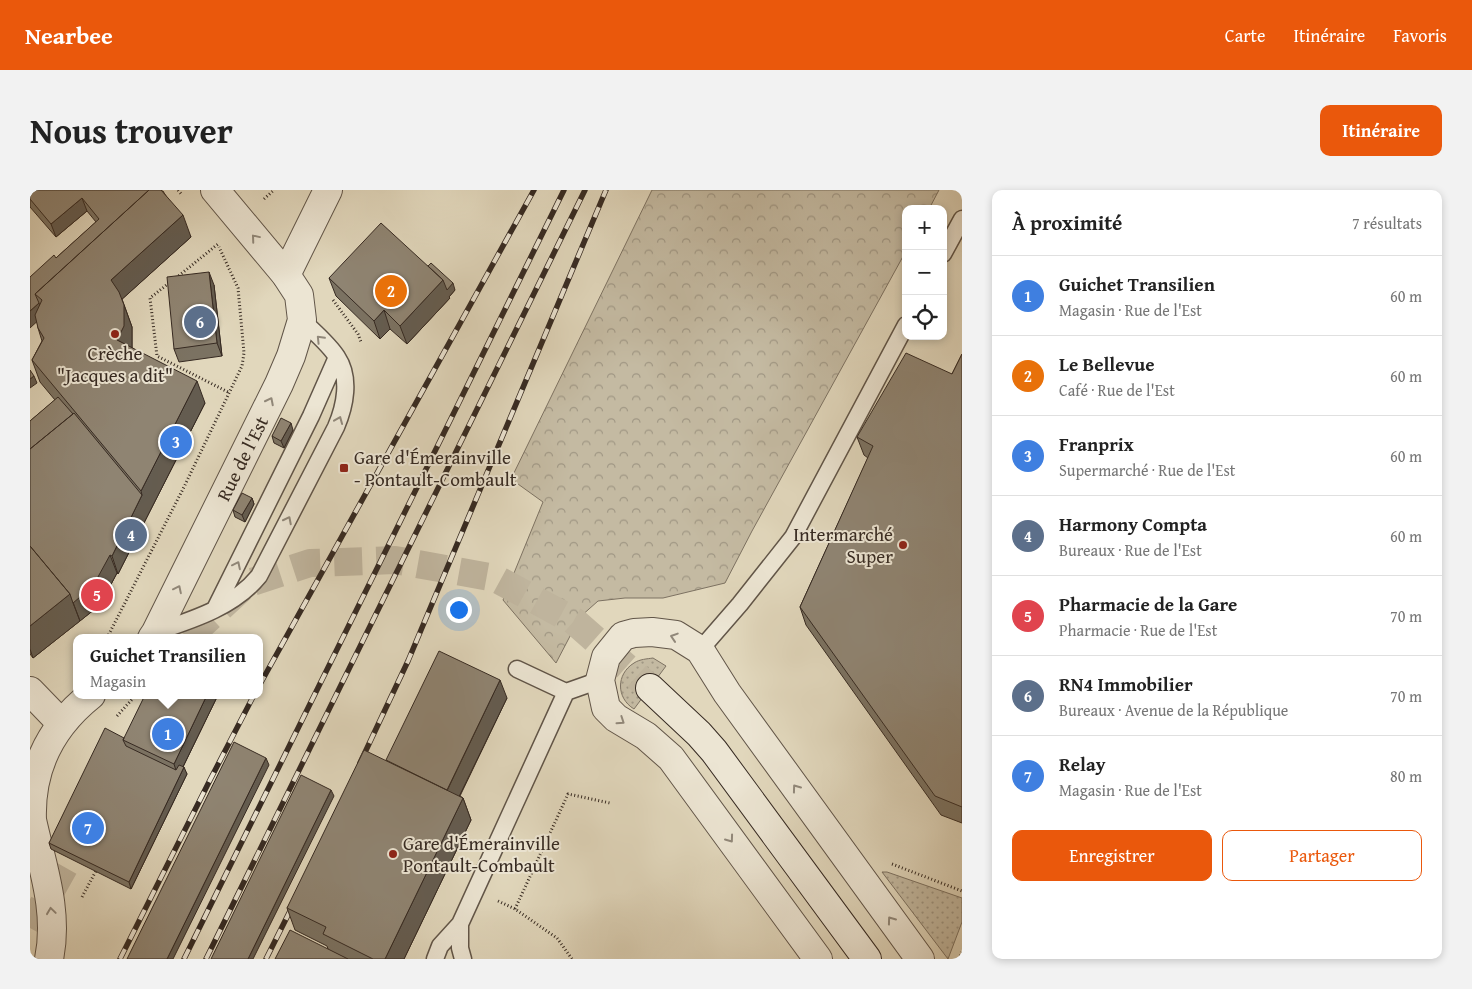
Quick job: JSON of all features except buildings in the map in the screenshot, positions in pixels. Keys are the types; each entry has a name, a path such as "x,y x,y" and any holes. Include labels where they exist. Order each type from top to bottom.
{"street":[{"name":"Rue de l'Est","path":"154,634 279,384 291,356 302,320 299,295 286,275 214,190"},
{"path":"286,275 328,190"},
{"path":"818,959 672,758 646,736 616,718 606,708 600,680 606,657 623,636 652,632 676,635 700,650 727,693 920,959"},
{"path":"650,688 699,734 714,751 867,959"},
{"path":"30,692 61,723"},
{"path":"49,959 53,941 53,919 47,880 32,818 30,798 32,780 44,747 61,723 87,699"}],"lane":[{"path":"945,250 962,219"},
{"path":"157,634 215,609 248,589 259,576 336,427 345,401 345,375 337,357 302,320"},
{"path":"700,650 740,604 793,537 902,333"},
{"path":"215,609 311,416 337,357"},
{"path":"517,669 566,692 600,680"},
{"path":"435,959 440,946 460,924 566,692"},
{"path":"460,924 460,948 463,959"}],"path":[{"path":"178,190 185,199"},
{"path":"109,634 184,487 243,364 243,334 238,288 214,239"},
{"path":"218,245 150,298 157,356 230,393"},
{"path":"113,718 120,714 133,699"},
{"path":"515,909 568,794 610,803"},
{"path":"887,862 962,892"},
{"path":"80,902 98,867"},
{"path":"475,891 515,909 557,938 572,959"},
{"path":"959,959 962,952"}],"green space":[{"path":"652,190 939,190 931,205 902,205 902,258 725,583 663,598 625,598 598,601 580,617 556,663 503,600 543,502 511,479"},
{"path":"653,658 666,666 634,709 628,704 621,693 621,679 628,668 634,663"},
{"path":"882,872 887,872 962,898 962,922 948,959"}],"tunnel":[{"path":"195,634 197,629 246,584 310,563 395,560 495,578 574,621 650,688"},
{"path":"30,928 87,826"}],"railway":[{"path":"263,679 534,190"},
{"path":"184,959 564,190"},
{"path":"206,959 585,190"},
{"path":"360,763 408,661 606,190"},
{"path":"120,959 252,699"},
{"path":"266,959 295,901"}],"place":[{"name":"Le Bellevue","path":"391,291"},
{"name":"RN4 Immobilier","path":"200,322"},
{"name":"Crèche \"Jacques a dit\"","path":"115,334"},
{"name":"Franprix","path":"176,442"},
{"name":"Gare d'Émerainville - Pontault-Combault","path":"344,468"},
{"name":"Harmony Compta","path":"131,535"},
{"name":"Intermarché Super","path":"903,545"},
{"name":"Pharmacie de la Gare","path":"97,595"},
{"name":"Guichet Transilien","path":"168,734"},
{"name":"Relay","path":"88,828"},
{"name":"Gare d'Émerainville Pontault-Combault","path":"393,854"}]}
